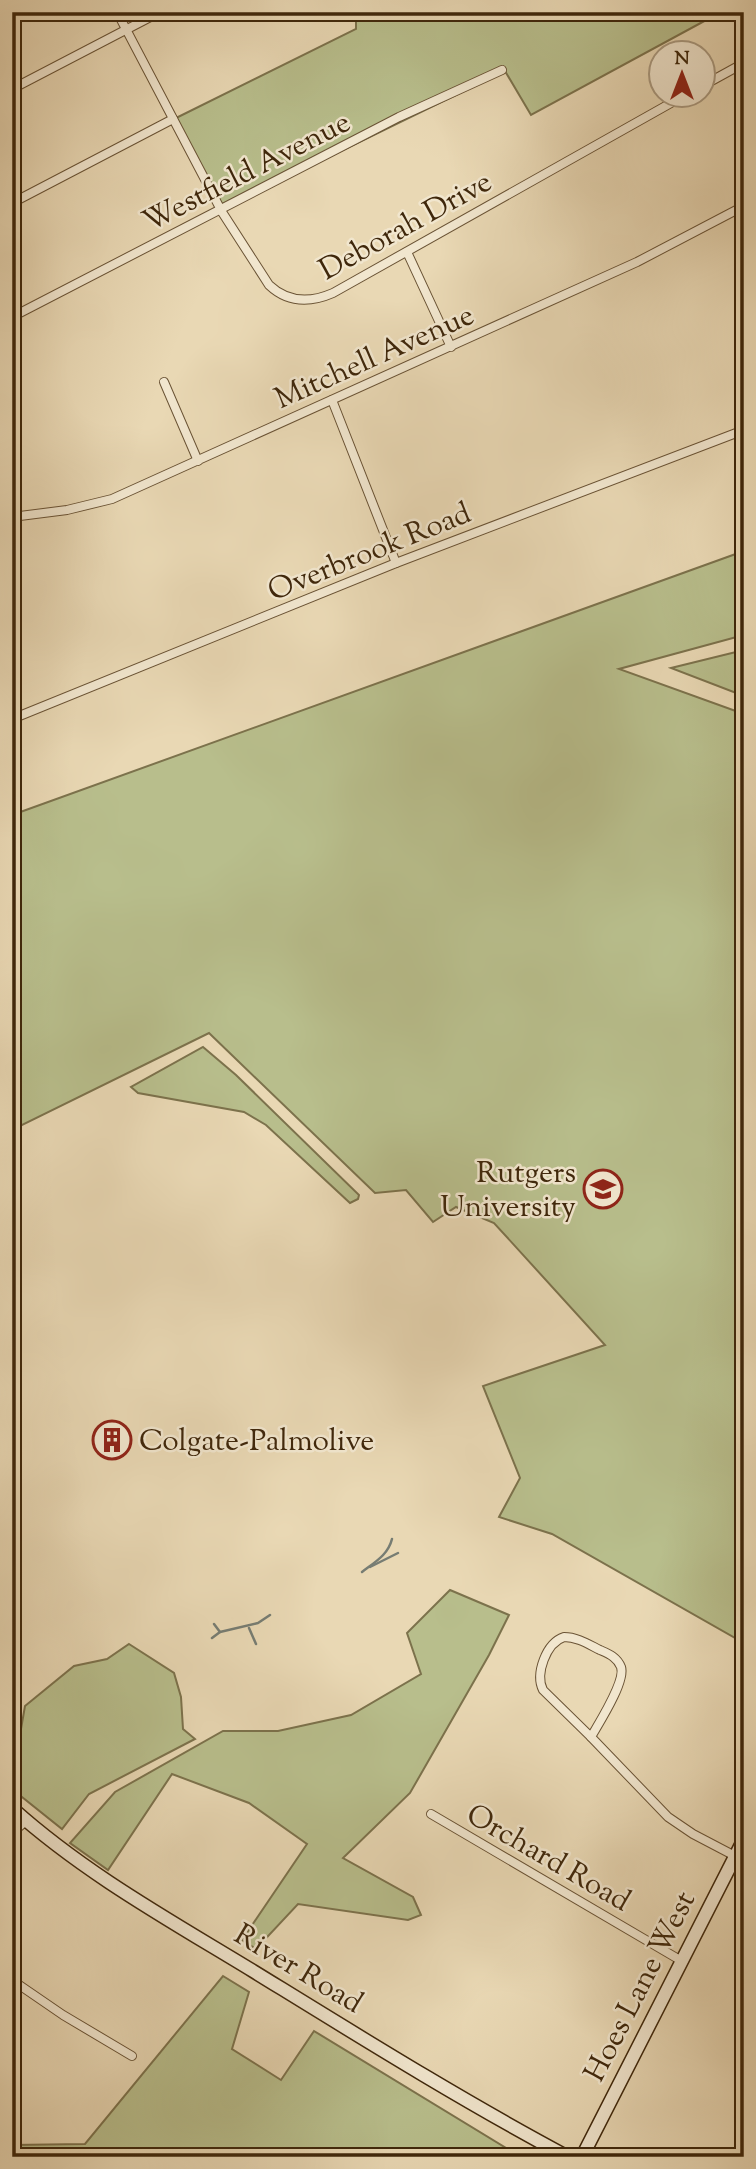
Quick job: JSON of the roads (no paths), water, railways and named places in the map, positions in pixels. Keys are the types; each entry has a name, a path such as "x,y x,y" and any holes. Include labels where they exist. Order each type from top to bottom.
{"main road":[{"name":"River Road","path":"12,1808 118,1889 498,2119 568,2157"},
{"name":"Hoes Lane West","path":"582,2157 680,1960 744,1839"}],"street":[{"name":"Deborah Drive","path":"117,12 220,210 269,285 279,295 290,299 320,298 662,108"},
{"path":"12,89 160,12"},
{"path":"718,77 744,63"},
{"name":"Westfield Avenue","path":"12,317 399,117 502,70"},
{"path":"12,203 173,119"},
{"name":"Mitchell Avenue","path":"12,517 67,510 112,499 636,262 744,206"},
{"path":"407,252 451,347"},
{"path":"164,382 198,461"},
{"path":"332,400 396,563"},
{"name":"Overbrook Road","path":"12,719 396,563 744,430"},
{"path":"591,1737 619,1684 622,1674 620,1665 614,1657 573,1637 564,1637 553,1643 540,1674 539,1682 543,1690 668,1817 693,1834 735,1856"},
{"name":"Orchard Road","path":"431,1815 680,1960"},
{"path":"12,1833 26,1821"},
{"path":"12,1980 63,2015 132,2056"}],"waterway":[{"path":"362,1572 384,1554 392,1539"},
{"path":"370,1567 398,1553"},
{"path":"212,1638 220,1632 258,1623 270,1615"},
{"path":"214,1624 220,1632"},
{"path":"249,1628 256,1644"}],"place":[{"name":"Rutgers University","path":"603,1189"},
{"name":"Colgate-Palmolive","path":"112,1440"}]}
